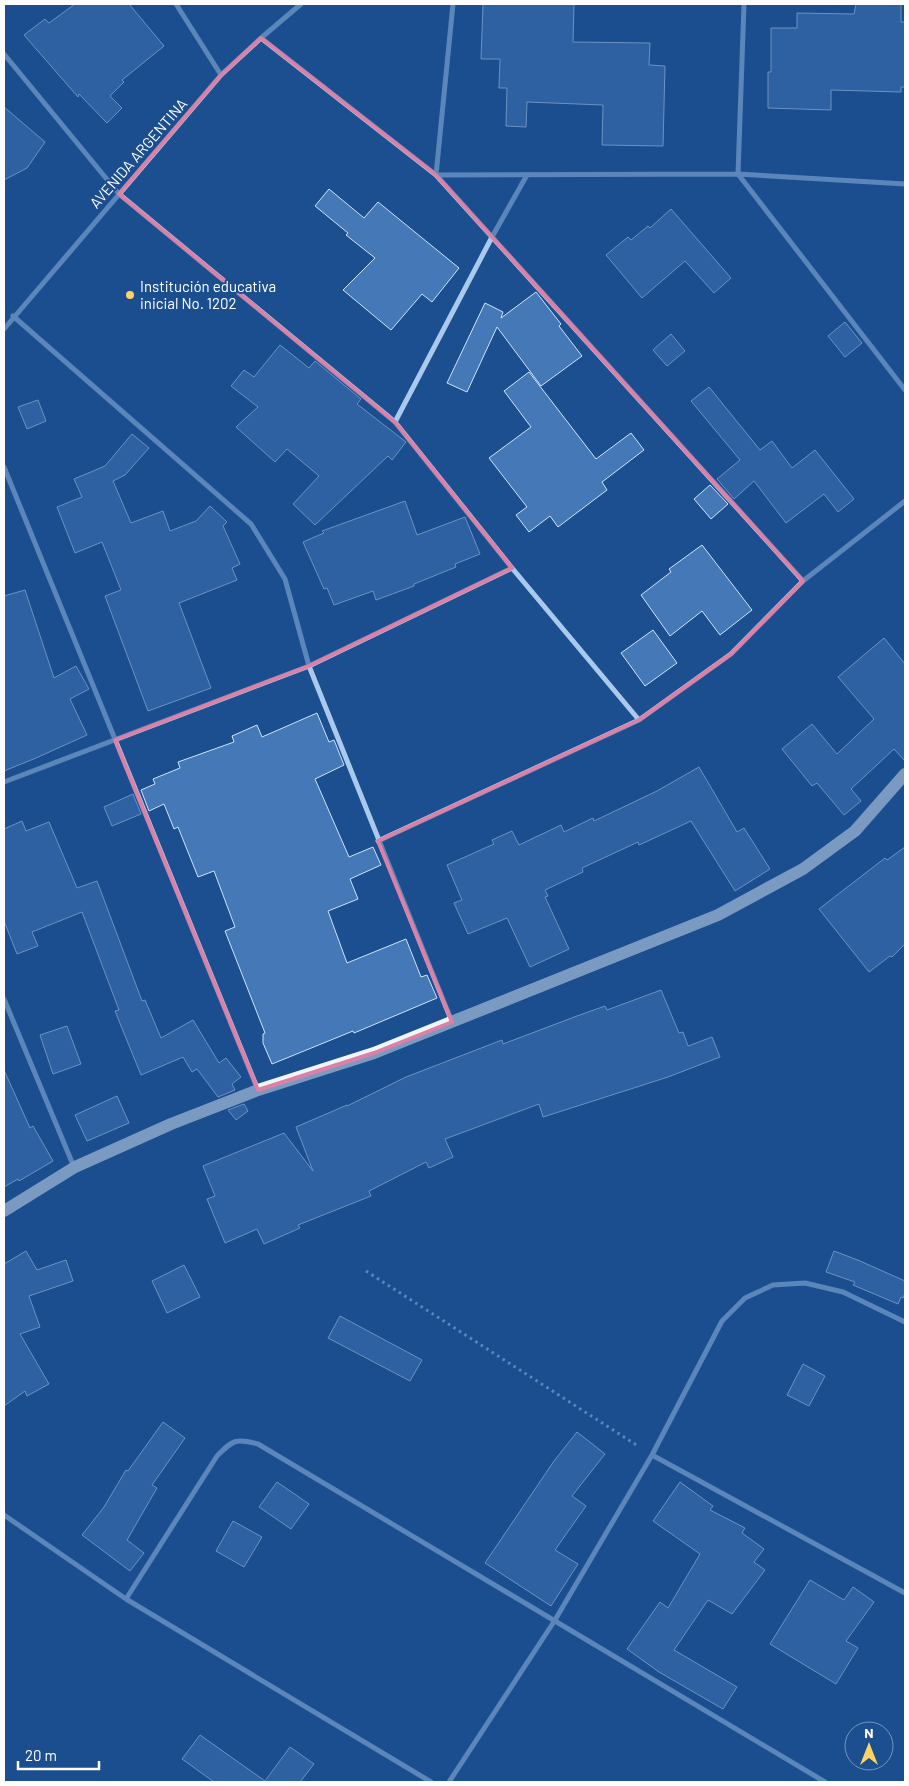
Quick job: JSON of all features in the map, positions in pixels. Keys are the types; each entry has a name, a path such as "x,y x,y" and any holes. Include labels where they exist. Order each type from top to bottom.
{"main road":[{"path":"4,1211 74,1167 171,1124 258,1090 374,1053 718,915 803,869 855,831 905,775"}],"street":[{"path":"176,4 221,75"},
{"name":"AVENIDA ARGENTINA","path":"4,328 221,75 301,4"},
{"path":"436,175 453,4"},
{"path":"744,4 738,174 905,390"},
{"path":"261,38 436,175 803,581"},
{"path":"4,54 119,194 396,422 512,568 639,720"},
{"path":"436,175 738,174 905,184"},
{"path":"396,422 492,237 527,175"},
{"path":"13,316 251,524 285,579 309,666 452,1022"},
{"path":"4,467 258,1090"},
{"path":"378,841 639,720 731,654 803,581 905,501"},
{"path":"4,782 309,666 512,568"},
{"path":"4,999 74,1167"},
{"path":"449,1782 555,1620 652,1455 722,1321 746,1298 773,1285 805,1283 843,1292 905,1322"},
{"path":"126,1599 217,1456 229,1444 241,1440 258,1444 825,1782"},
{"path":"652,1455 905,1593"},
{"path":"4,1515 126,1599 431,1782"}],"path":[{"path":"366,1271 652,1455"}],"highlighted area":[{"path":"261,38 436,175 803,581 731,654 639,720 378,841 452,1022 374,1053 258,1090 115,740 309,666 512,568 395,422 119,194 221,75"}],"building":[{"path":"75,4 129,4 164,46 122,80 124,82 110,96 122,108 107,123 79,94 78,97 24,35 45,19 49,23"},
{"path":"483,4 574,4 573,42 650,43 649,65 665,66 663,146 602,145 603,105 527,102 526,127 506,126 507,88 499,88 500,59 481,59"},
{"path":"856,4 901,4 901,22 905,22 905,87 901,87 901,92 831,90 831,110 768,108 768,72 771,72 771,28 797,28 797,13 854,14"},
{"path":"4,107 45,142 27,168 4,180"},
{"path":"329,189 364,218 378,202 459,268 432,302 422,294 391,330 343,290 375,258 346,235 348,233 315,206"},
{"path":"671,209 731,278 714,293 685,261 642,298 606,255 628,237 631,240 648,226 650,228"},
{"path":"536,292 561,324 559,326 582,356 541,386 497,327 467,392 447,383 485,303 503,312 501,318"},
{"path":"845,322 862,343 845,357 828,336"},
{"path":"671,334 685,351 667,366 653,350"},
{"path":"280,345 309,368 315,361 361,399 357,404 406,442 392,460 388,456 315,525 293,504 319,476 287,449 275,462 236,427 258,407 231,386 244,370 254,377"},
{"path":"529,372 596,459 631,433 644,450 602,482 607,490 558,527 550,516 529,532 516,515 527,507 489,458 531,427 504,391"},
{"path":"709,387 760,450 772,441 792,468 815,450 854,499 838,512 824,494 786,523 754,481 734,499 717,479 740,460 691,401"},
{"path":"38,400 46,421 27,429 18,407"},
{"path":"132,434 149,448 125,475 113,481 131,523 163,511 170,531 196,521 210,506 227,522 223,526 240,564 232,568 237,580 179,603 211,688 148,711 105,596 121,590 102,542 75,553 57,507 82,497 74,479 105,466"},
{"path":"710,485 728,504 711,519 694,499"},
{"path":"405,501 417,535 465,517 480,554 455,564 456,567 414,584 414,586 376,600 373,591 334,605 327,588 324,589 303,542 324,533 322,531"},
{"path":"702,545 752,610 720,635 702,611 670,636 641,595 671,572 669,569"},
{"path":"25,590 54,678 76,666 89,689 70,699 87,735 4,771 4,596"},
{"path":"653,630 677,663 645,686 621,653"},
{"path":"884,638 905,664 905,761 894,749 851,789 861,801 844,815 817,783 812,786 782,749 812,724 837,754 874,719 838,677"},
{"path":"317,713 329,742 334,740 344,765 315,779 349,857 373,847 381,865 350,879 358,899 328,911 347,963 406,939 421,977 427,975 437,998 354,1033 353,1031 272,1064 263,1043 263,1034 265,1033 225,931 235,927 214,871 198,877 178,827 174,829 164,804 149,811 141,790 155,784 153,779 180,768 178,762 234,742 232,736 257,725 262,737"},
{"path":"699,767 737,832 744,828 770,869 735,891 691,821 639,845 638,842 582,868 583,872 545,890 548,896 545,897 569,949 530,967 507,918 468,934 454,903 462,900 447,865 494,844 492,840 512,831 519,845 561,825 564,832 593,818 594,821 657,791"},
{"path":"133,794 141,814 112,826 104,807"},
{"path":"22,821 26,831 49,822 77,888 97,881 142,1001 145,1000 161,1038 193,1020 219,1063 226,1058 241,1077 232,1084 235,1090 218,1097 197,1069 192,1072 183,1057 141,1075 115,1011 119,1010 82,912 32,932 38,946 17,954 4,921 4,829"},
{"path":"905,847 905,944 892,957 890,956 869,972 819,909 885,858 887,860"},
{"path":"661,990 679,1033 683,1032 688,1046 712,1037 720,1057 668,1077 543,1117 539,1104 445,1139 453,1157 429,1168 426,1162 369,1191 371,1196 298,1225 300,1228 264,1244 257,1229 225,1243 207,1199 215,1196 203,1166 284,1133 313,1171 296,1127 347,1106 406,1077 502,1040 503,1044 605,1006 607,1010"},
{"path":"67,1026 81,1064 53,1074 40,1035"},
{"path":"4,1070 30,1128 33,1126 53,1161 19,1181 18,1179 4,1187"},
{"path":"117,1096 129,1123 87,1141 75,1115"},
{"path":"244,1104 248,1111 236,1120 228,1110"},
{"path":"26,1251 37,1270 66,1260 73,1281 29,1296 40,1327 20,1334 49,1384 27,1396 25,1391 4,1406 4,1264"},
{"path":"834,1251 905,1281 903,1298 901,1297 898,1304 853,1285 855,1282 826,1272"},
{"path":"184,1265 200,1297 167,1313 152,1281"},
{"path":"340,1316 422,1360 410,1381 328,1338"},
{"path":"803,1364 825,1376 809,1406 787,1395"},
{"path":"163,1422 185,1438 152,1485 157,1488 127,1540 144,1553 130,1571 82,1535 104,1507 126,1470 128,1471"},
{"path":"577,1432 605,1454 572,1496 586,1506 555,1550 578,1564 551,1606 485,1563 554,1461"},
{"path":"277,1482 309,1504 291,1529 259,1507"},
{"path":"680,1482 713,1506 710,1510 745,1528 742,1533 764,1549 754,1562 765,1570 732,1614 708,1600 674,1650 737,1687 723,1709 659,1672 627,1649 660,1602 668,1608 700,1554 653,1521"},
{"path":"233,1521 262,1537 244,1567 216,1551"},
{"path":"810,1580 844,1600 853,1587 874,1602 846,1641 858,1648 836,1684 770,1644"},
{"path":"200,1735 265,1781 290,1747 314,1764 300,1782 214,1782 182,1759"}],"place":[{"name":"Institución educativa inicial No. 1202","path":"130,295"}]}
